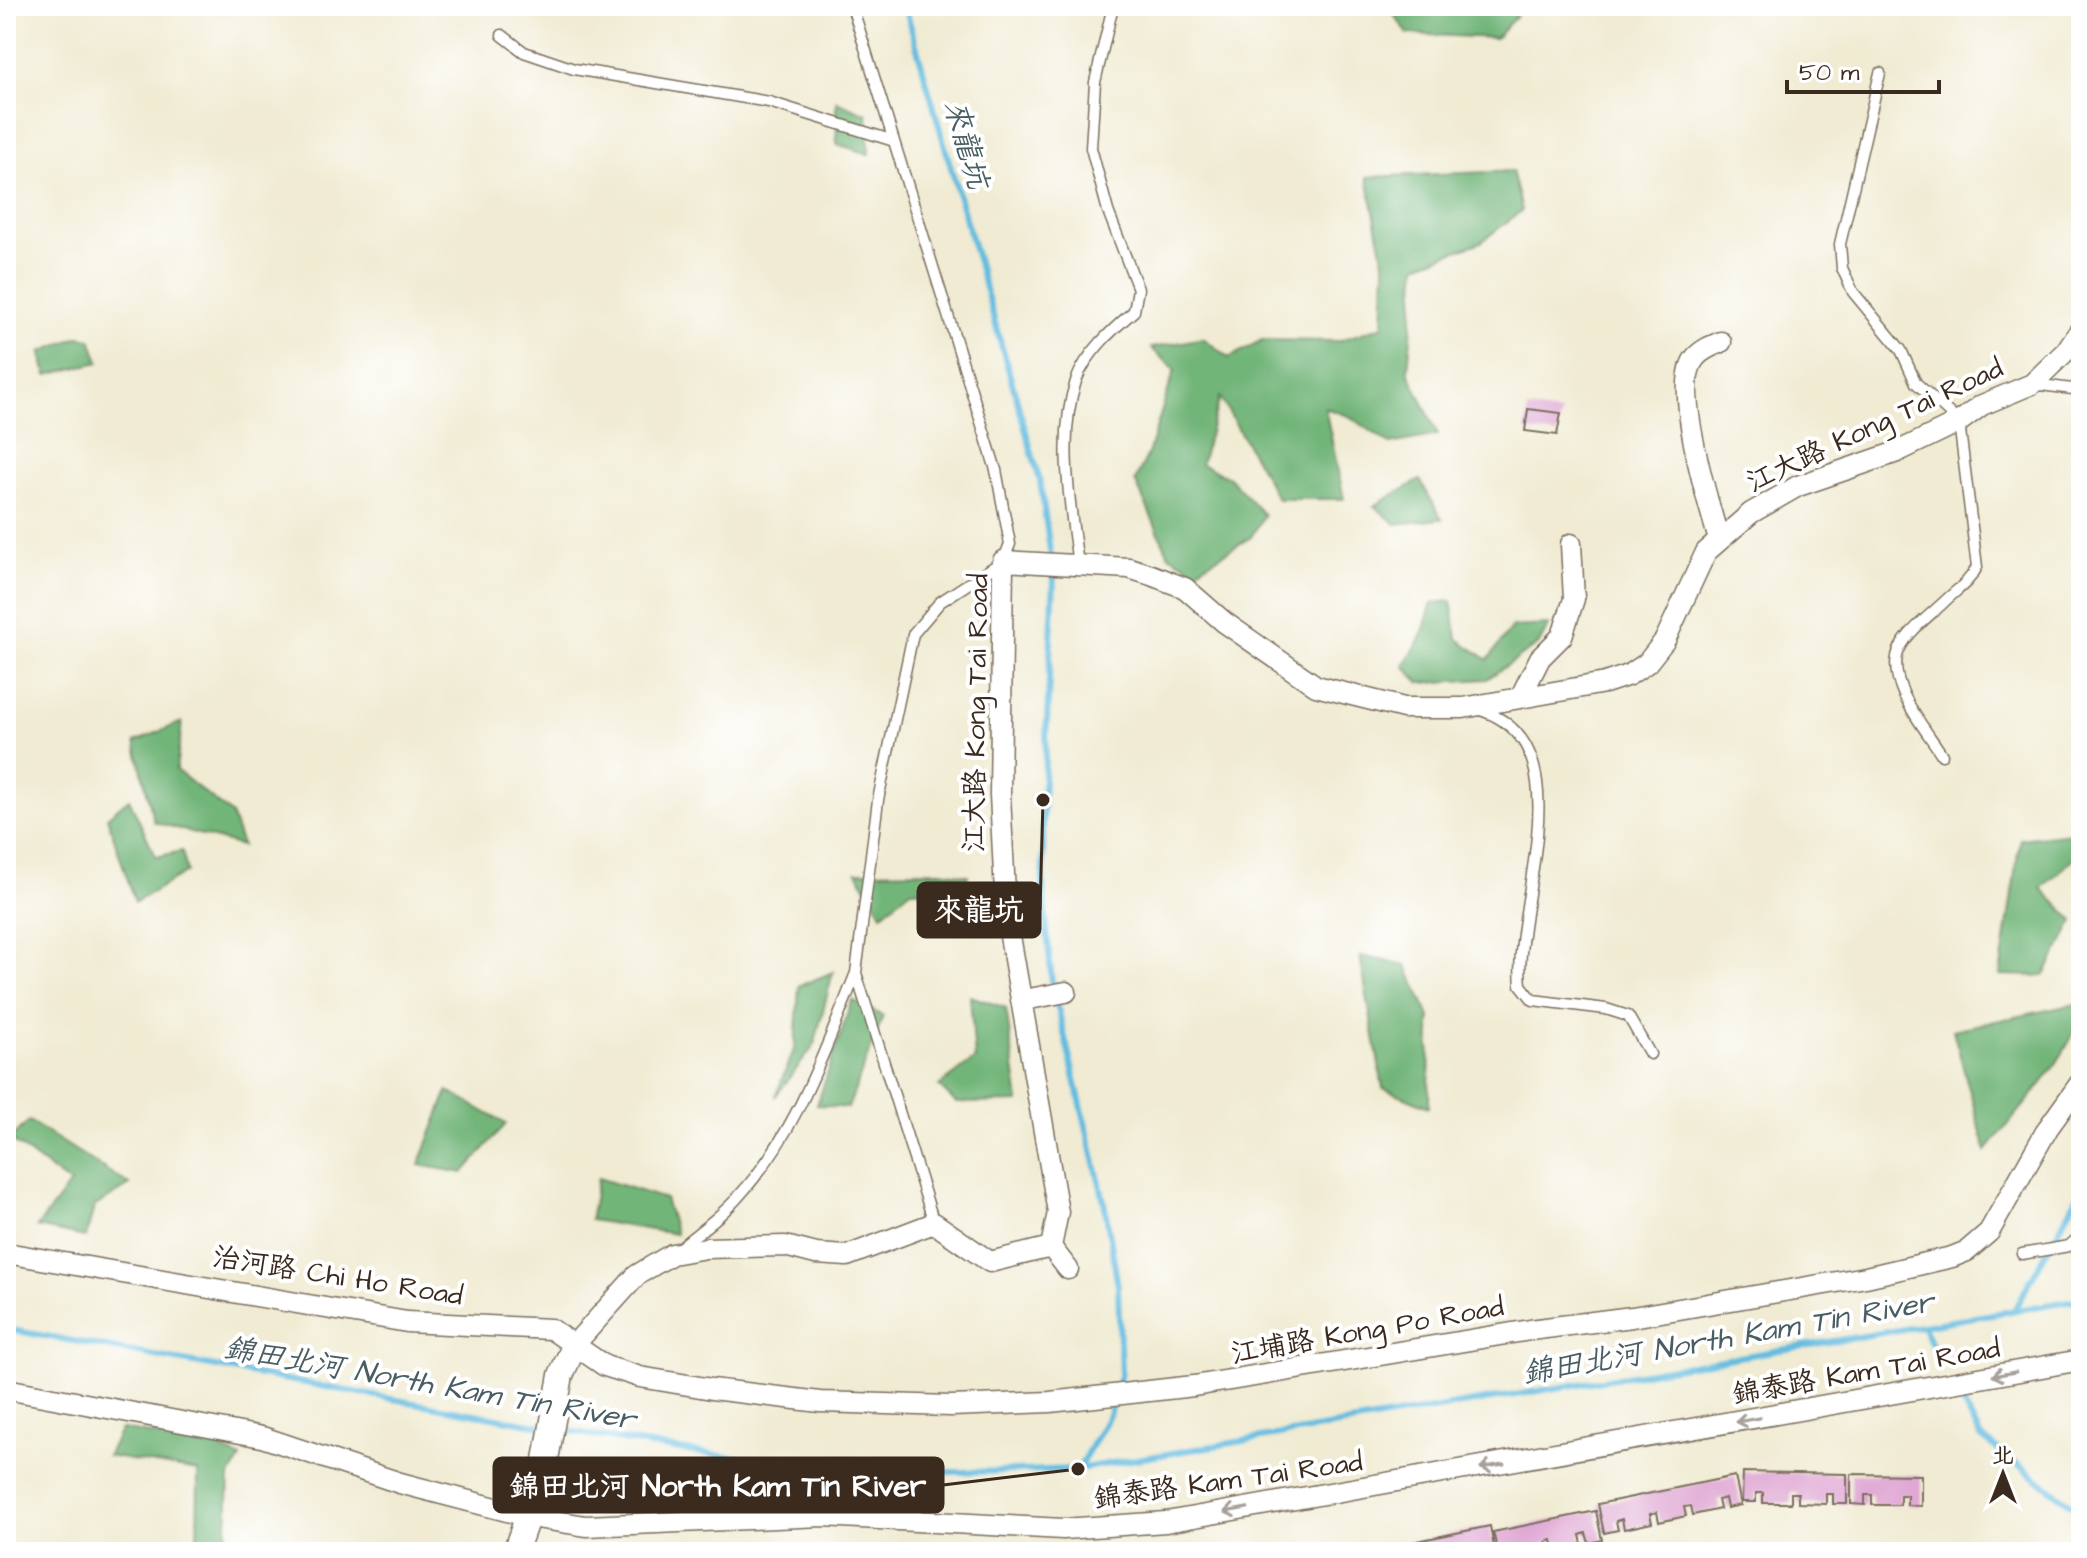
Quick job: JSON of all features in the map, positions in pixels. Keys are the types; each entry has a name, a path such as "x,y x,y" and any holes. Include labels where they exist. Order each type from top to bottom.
{"street":[{"name":"江大路 Kong Tai Road","path":"1051,1247 1058,1212 1024,1000 1006,913 1001,822 1003,561 1129,568 1185,588 1224,622 1316,686 1404,708 1463,708 1605,683 1629,675 1647,663 1665,640 1706,552 1776,496 1897,452 1959,422 1982,405 2032,384 2066,351 2081,329"},
{"path":"1719,540 1702,483 1687,377 1693,359 1721,342"},
{"path":"1521,696 1540,658 1562,636 1574,599 1571,544"},
{"path":"1024,1000 1066,992"},
{"name":"江埔路 Kong Po Road","path":"575,1344 605,1366 640,1377 787,1400 951,1406 1050,1402 1142,1393 1866,1277 1952,1257 1967,1251 1989,1232 2048,1128 2081,1082"},
{"path":"515,1552 544,1471 561,1375 575,1344 637,1275 672,1254 706,1248 785,1246 816,1254 847,1256 934,1223 990,1262 1051,1247 1068,1269"},
{"name":"治河路 Chi Ho Road","path":"6,1253 407,1322 551,1329 575,1344"},
{"name":"錦泰路 Kam Tai Road","path":"6,1389 262,1437 400,1483 530,1517 586,1526 823,1516 1063,1529 1166,1522 2081,1360"}],"lane":[{"path":"672,1254 737,1199 770,1157 797,1115 856,973 878,800 913,634 940,602 1003,561 1010,544 996,470 852,6"},
{"path":"1071,564 1070,404 1076,380 1087,360 1134,311 1138,300 1135,275 1108,211 1091,148 1095,82 1113,6"},
{"path":"502,35 524,52 574,69 769,102 894,141"},
{"path":"1880,73 1840,244 1842,268 1853,292 1901,350 1916,383 1959,422 1977,567 1970,581 1952,594 1899,649 1896,668 1901,688 1942,755"},
{"path":"2032,384 2081,390"},
{"path":"1463,708 1480,710 1510,722 1529,745 1538,788 1537,825 1521,985 1533,1000 1606,1009 1628,1016 1650,1054"},
{"path":"856,973 934,1223"},
{"path":"2022,1254 2069,1246 2081,1235"}],"green space":[{"path":"1396,6 1525,6 1496,38 1408,34 1390,9"},
{"path":"836,101 867,114 869,154 837,144"},
{"path":"1512,171 1522,210 1481,242 1417,265 1408,371 1438,435 1390,444 1349,416 1325,408 1344,499 1278,499 1220,397 1201,464 1229,477 1264,515 1251,537 1196,570 1169,555 1135,481 1148,454 1175,369 1151,348 1203,338 1229,358 1262,340 1338,341 1383,326 1385,267 1367,177"},
{"path":"78,337 91,339 99,362 47,375 41,352"},
{"path":"1420,480 1442,519 1396,524 1374,506"},
{"path":"1451,601 1457,638 1488,660 1512,627 1549,625 1539,644 1487,679 1420,683 1404,666 1421,638 1432,603"},
{"path":"182,722 176,770 231,814 242,846 154,822 135,742"},
{"path":"129,799 156,857 182,851 187,872 135,902 107,817"},
{"path":"2081,832 2081,857 2079,854 2041,888 2074,921 2044,976 2000,975 2020,839"},
{"path":"940,871 968,875 965,888 911,890 882,914 857,872"},
{"path":"1360,956 1406,965 1430,1017 1429,1107 1383,1088"},
{"path":"833,972 814,1046 775,1097 795,1047 799,986"},
{"path":"970,996 1006,1008 1019,1102 956,1103 939,1086 975,1059"},
{"path":"852,1000 883,1016 848,1108 817,1105"},
{"path":"2081,1003 2078,1021 2058,1060 1986,1151 1953,1030"},
{"path":"448,1091 506,1124 463,1173 419,1165"},
{"path":"29,1121 130,1185 94,1207 86,1237 37,1227 70,1184 10,1139"},
{"path":"598,1178 665,1199 676,1234 590,1220"},
{"path":"121,1429 208,1444 241,1458 229,1477 226,1552 197,1552 198,1471 107,1456"}],"building":[{"path":"1528,409 1561,413 1557,435 1525,431"},
{"path":"1743,1472 1847,1474 1847,1504 1833,1504 1833,1494 1826,1494 1826,1504 1798,1503 1798,1493 1791,1493 1791,1503 1763,1503 1763,1493 1756,1493 1756,1502 1742,1502"},
{"path":"1851,1474 1921,1475 1921,1506 1907,1505 1907,1495 1900,1495 1900,1505 1872,1505 1872,1495 1865,1495 1865,1505 1851,1504"},
{"path":"1735,1476 1741,1505 1727,1508 1725,1498 1718,1500 1720,1509 1693,1515 1691,1506 1684,1507 1686,1516 1659,1522 1657,1512 1650,1514 1652,1523 1624,1529 1622,1519 1616,1521 1618,1530 1604,1533 1598,1504"},
{"path":"1596,1511 1602,1540 1589,1543 1586,1533 1580,1535 1582,1544 1554,1550 1552,1540 1546,1542 1547,1551 1544,1552 1519,1552 1518,1547 1511,1549 1512,1552 1498,1552 1493,1532"},
{"path":"1490,1526 1495,1552 1378,1552 1378,1549"}],"waterway":[{"name":"來龍坑","path":"905,6 1040,481 1054,578 1043,800 1043,890 1052,983 1104,1201 1118,1286 1121,1373 1116,1390"},
{"path":"2014,1310 2081,1190"},
{"name":"錦田北河 North Kam Tin River","path":"558,1429 730,1457 835,1468 956,1472 1078,1469 2081,1299"},
{"path":"1922,1326 1938,1356"},
{"name":"錦田北河 North Kam Tin River","path":"6,1329 547,1427"},
{"name":"來龍坑","path":"1078,1469 1109,1415 1113,1401"},
{"path":"1963,1403 1981,1437 2081,1512"}],"place":[{"name":"來龍坑","path":"1043,800"},
{"name":"錦田北河 North Kam Tin River","path":"1078,1469"}]}
